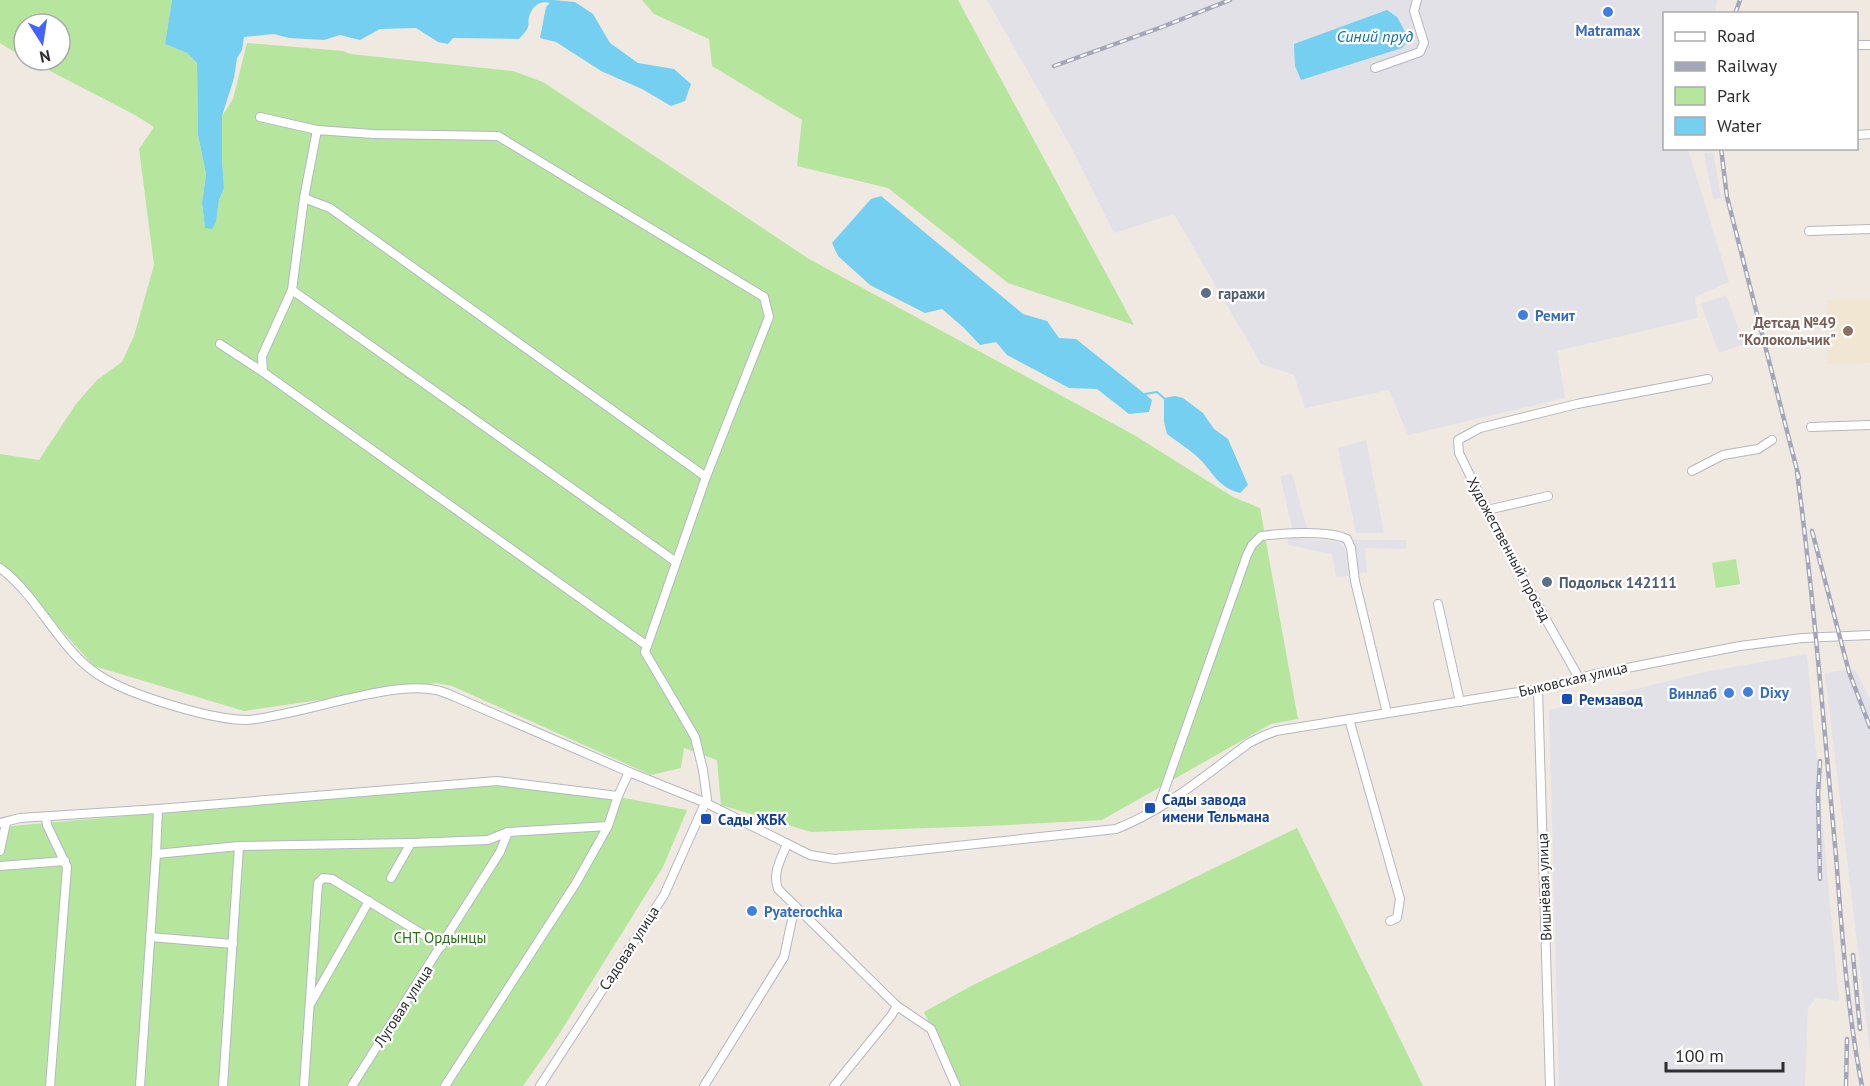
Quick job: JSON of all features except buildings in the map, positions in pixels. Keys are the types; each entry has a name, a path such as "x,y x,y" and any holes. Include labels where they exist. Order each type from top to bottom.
{"street":[{"path":"1375,68 1420,52 1424,43 1414,11 1417,0"},
{"path":"260,117 317,130 373,134 498,136 764,297 768,317 706,477 645,652 695,737 704,770 706,803"},
{"path":"263,372 262,356 292,290 304,198 317,130"},
{"path":"304,198 330,208 706,477"},
{"path":"1809,231 1870,229"},
{"path":"292,290 676,561"},
{"path":"220,344 263,372 646,645"},
{"name":"Художественный проезд","path":"1579,678 1487,510 1459,453 1458,440 1480,428 1577,404 1708,379"},
{"path":"1811,427 1870,424"},
{"path":"1692,471 1723,455 1758,448 1772,440"},
{"path":"1487,510 1548,496"},
{"path":"1158,808 1247,555 1252,545 1261,536 1313,533 1335,534 1347,539 1351,548 1356,581 1387,714"},
{"name":"Быковская улица","path":"0,568 24,591 74,655 89,668 106,680 167,703 216,716 246,720 272,717 398,689 436,690 706,803 810,855 834,859 1116,829 1158,808 1250,743 1276,731 1538,689 1637,665 1755,643 1870,634"},
{"path":"1437,604 1460,702"},
{"name":"Вишнёвая улица","path":"1538,689 1550,1086"},
{"path":"1349,719 1400,899 1397,918 1390,921"},
{"path":"445,1086 576,883 608,826 629,772"},
{"path":"0,851 3,823 20,818 45,818 497,782 618,796"},
{"name":"Садовая улица","path":"540,1086 663,895 706,803"},
{"path":"140,1086 158,809"},
{"path":"45,818 68,867 50,1086"},
{"path":"156,855 239,846 488,840 508,832 608,826"},
{"name":"Луговая улица","path":"352,1086 500,852 508,832"},
{"path":"392,878 411,843"},
{"path":"787,844 775,880 778,889 897,1006 931,1029 956,1086"},
{"path":"223,1086 239,846"},
{"path":"0,866 65,861"},
{"path":"304,1086 318,883 323,879 332,879 442,946"},
{"path":"309,1006 369,901"},
{"path":"704,1086 784,957 795,906"},
{"path":"150,937 233,944"},
{"path":"834,1086 897,1006"}],"shaded area":[{"path":"987,0 1717,0 1715,12 1663,12 1663,150 1688,150 1729,282 1695,297 1698,318 1557,351 1565,398 1408,435 1389,390 1305,408 1294,375 1261,364 1174,214 1114,233 1070,145"},
{"path":"1713,152 1721,198 1713,199 1704,153"},
{"path":"1726,295 1744,344 1719,353 1701,304"},
{"name":"Детсад №49 \"Колокольчик\"","path":"1827,300 1870,300 1870,363 1827,364"},
{"path":"1366,440 1384,533 1356,533 1338,448"},
{"path":"1292,474 1308,532 1293,531 1280,476"},
{"path":"1288,537 1338,542 1345,549 1349,576 1336,577 1332,554 1288,545"},
{"path":"1353,540 1406,540 1406,549 1365,548 1367,573 1357,573"},
{"path":"1807,654 1839,1001 1816,998 1808,1008 1805,1086 1559,1086 1549,710 1705,672"},
{"path":"1855,670 1870,699 1870,1052 1825,673"}],"green space":[{"path":"0,0 172,0 165,44 187,53 197,63 198,135 206,174 202,203 205,228 216,222 219,200 224,188 222,116 233,99 247,43 343,51 350,54 513,71 543,82 809,259 1134,435 1233,497 1260,508 1298,719 1271,724 1102,820 811,832 721,805 717,760 684,748 681,768 651,775 452,686 436,683 244,711 94,666 0,563 0,454 39,460 76,404 97,380 122,362 134,336 154,265 139,149 154,127 52,72 72,72 72,12 12,12 12,50 0,43"},
{"path":"642,0 958,0 1134,325 1008,283 888,188 797,166 802,120 712,66 709,39 654,14"},
{"path":"1736,559 1740,584 1716,588 1712,563"},
{"name":"СНТ Ордынцы","path":"478,785 577,789 687,810 663,867 558,1036 523,1086 0,1086 0,827"},
{"path":"1297,828 1423,1086 960,1086 924,1012 973,985"}],"water":[{"path":"172,0 553,0 575,2 593,14 610,43 638,63 674,69 691,84 685,101 671,106 642,89 601,71 556,42 540,38 546,7 550,3 546,2 540,3 532,10 528,26 519,39 453,38 448,44 438,42 416,28 380,29 360,40 340,35 324,40 289,38 274,34 244,37 222,116 224,188 219,200 216,222 212,229 205,228 202,203 206,174 198,135 197,63 187,53 165,44"},
{"name":"Синий пруд","path":"1387,10 1397,17 1409,39 1402,48 1301,80 1295,66 1294,44"},
{"path":"881,196 1023,314 1047,321 1059,338 1076,339 1145,394 1152,400 1149,412 1129,414 1097,389 1069,388 1007,355 996,342 980,345 942,309 925,313 870,285 838,256 832,243 871,199"},
{"path":"1175,396 1183,398 1203,413 1214,429 1228,439 1248,485 1240,493 1219,482 1200,460 1167,434 1164,422 1164,398"}],"waterway":[{"path":"1145,394 1157,392 1164,398"}],"railway":[{"path":"1054,66 1230,0"},
{"path":"1736,12 1740,0"},
{"path":"1721,150 1727,197 1799,478"},
{"path":"1797,472 1809,568 1852,1029 1862,1086"},
{"path":"1812,531 1849,672 1870,727"},
{"path":"1820,761 1818,794 1820,879"},
{"path":"1853,955 1860,1029"},
{"path":"1846,1086 1847,1039"}],"place":[{"name":"Matramax","path":"1608,12"},
{"name":"гаражи","path":"1206,293"},
{"name":"Ремит","path":"1523,315"},
{"name":"Детсад №49 \"Колокольчик\"","path":"1848,331"},
{"name":"Подольск 142111","path":"1547,582"},
{"name":"Dixy","path":"1748,692"},
{"name":"Винлаб","path":"1729,693"},
{"name":"Ремзавод","path":"1567,699"},
{"name":"Сады завода имени Тельмана","path":"1150,808"},
{"name":"Сады ЖБК","path":"706,819"},
{"name":"Pyaterochka","path":"752,911"}]}
